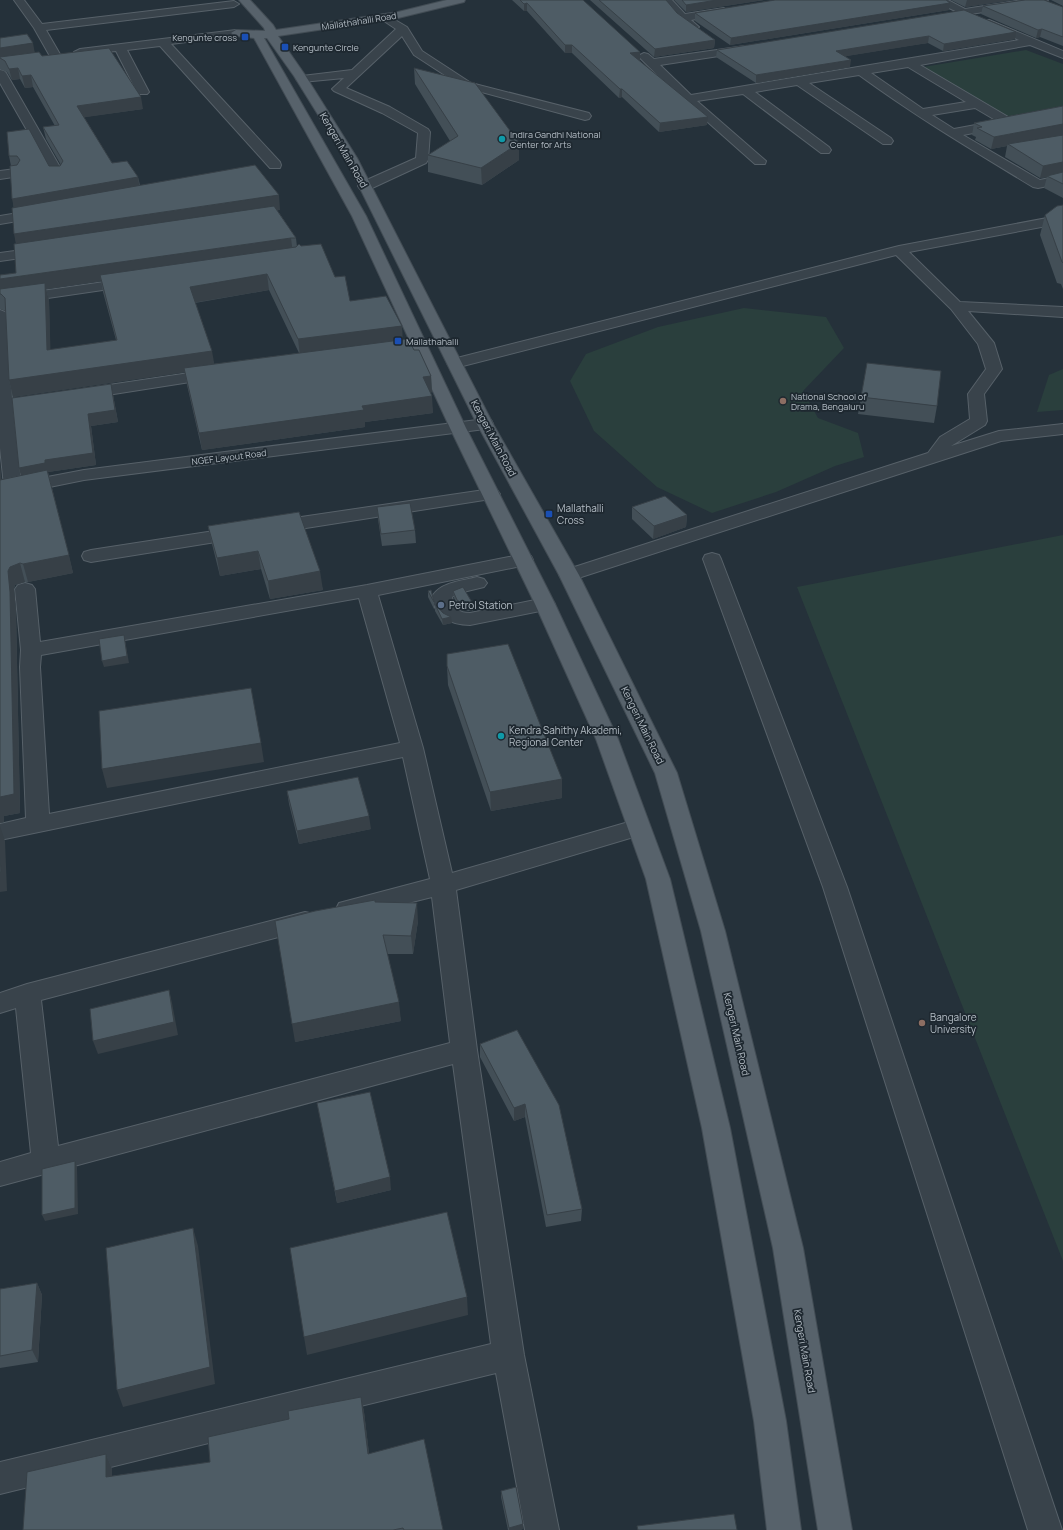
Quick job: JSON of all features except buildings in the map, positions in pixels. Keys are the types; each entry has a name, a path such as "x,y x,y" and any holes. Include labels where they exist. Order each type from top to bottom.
{"main road":[{"name":"Kengeri Main Road","path":"244,0 260,30 262,46 359,216 413,348 458,428 546,604 607,739 658,879 716,1128 770,1421 784,1530"},
{"name":"Mallathahalli Road","path":"260,30 402,8 433,0"},
{"name":"Mallathahalli Road","path":"260,30 385,17 460,0"},
{"name":"Kengeri Main Road","path":"260,30 274,41 302,79 351,158 485,424 569,575 666,773 713,932 788,1248 835,1530"},
{"path":"236,33 260,30"}],"street":[{"path":"19,0 40,28 55,56"},
{"path":"666,0 682,18 705,35"},
{"path":"940,0 1063,55"},
{"path":"948,15 1042,2"},
{"path":"40,28 167,8 235,5"},
{"path":"682,18 734,10"},
{"path":"385,17 403,29 418,53 467,85 585,116"},
{"path":"365,186 422,160 424,132 386,110 338,89 403,29"},
{"path":"39,58 236,33"},
{"path":"688,99 910,63 1033,41"},
{"path":"163,42 275,165"},
{"path":"716,43 728,52"},
{"path":"652,63 759,46"},
{"path":"120,47 143,92"},
{"path":"634,47 688,99 760,161"},
{"path":"910,63 1007,122"},
{"path":"861,71 952,133 1038,184 1063,179"},
{"path":"0,73 58,174"},
{"path":"302,79 355,73"},
{"path":"799,81 887,141"},
{"path":"746,90 825,150"},
{"path":"921,113 977,104"},
{"path":"952,133 1063,112"},
{"path":"988,154 1010,150"},
{"path":"0,175 15,173"},
{"path":"0,220 54,211"},
{"path":"455,363 899,250 1063,219"},
{"path":"0,258 55,249"},
{"path":"899,250 956,306 986,343 994,370 976,394 979,421 946,441 932,458"},
{"path":"0,301 147,280"},
{"path":"956,306 1063,312"},
{"path":"0,315 6,490"},
{"path":"4,405 233,372"},
{"name":"NGEF Layout Road","path":"6,490 84,475 485,424"},
{"path":"569,575 999,436 1063,429"},
{"path":"90,556 491,494"},
{"path":"712,559 835,888 1045,1530"},
{"path":"31,650 366,591 527,566"},
{"path":"527,566 444,593 442,599 450,616 460,620 546,604"},
{"path":"25,589 31,650 30,667 38,826"},
{"path":"366,591 412,748 443,885 464,1050 508,1355 542,1530"},
{"path":"0,832 38,826 412,748"},
{"path":"0,1003 27,994 443,885 639,827"},
{"path":"27,994 46,1162"},
{"path":"0,1174 464,1050"},
{"path":"0,1478 508,1355"}],"green space":[{"path":"1026,50 1063,64 1063,106 1008,117 923,67"},
{"path":"744,308 826,317 844,348 803,391 818,418 858,433 864,457 835,466 776,492 712,513 657,487 594,431 570,381 586,354 658,327"},
{"path":"1063,369 1063,410 1037,412 1049,375"},
{"path":"1063,535 1063,1261 797,587"}],"place":[{"name":"Kengunte cross","path":"245,37"},
{"name":"Kengunte Circle","path":"285,47"},
{"name":"Indira Gandhi National Center for Arts","path":"502,139"},
{"name":"Mallathahalli","path":"398,341"},
{"name":"National School of Drama, Bengaluru","path":"783,401"},
{"name":"Mallathalli Cross","path":"549,514"},
{"name":"Petrol Station","path":"441,605"},
{"name":"Kendra Sahithy Akademi, Regional Center","path":"501,736"},
{"name":"Bangalore University","path":"922,1023"}]}
